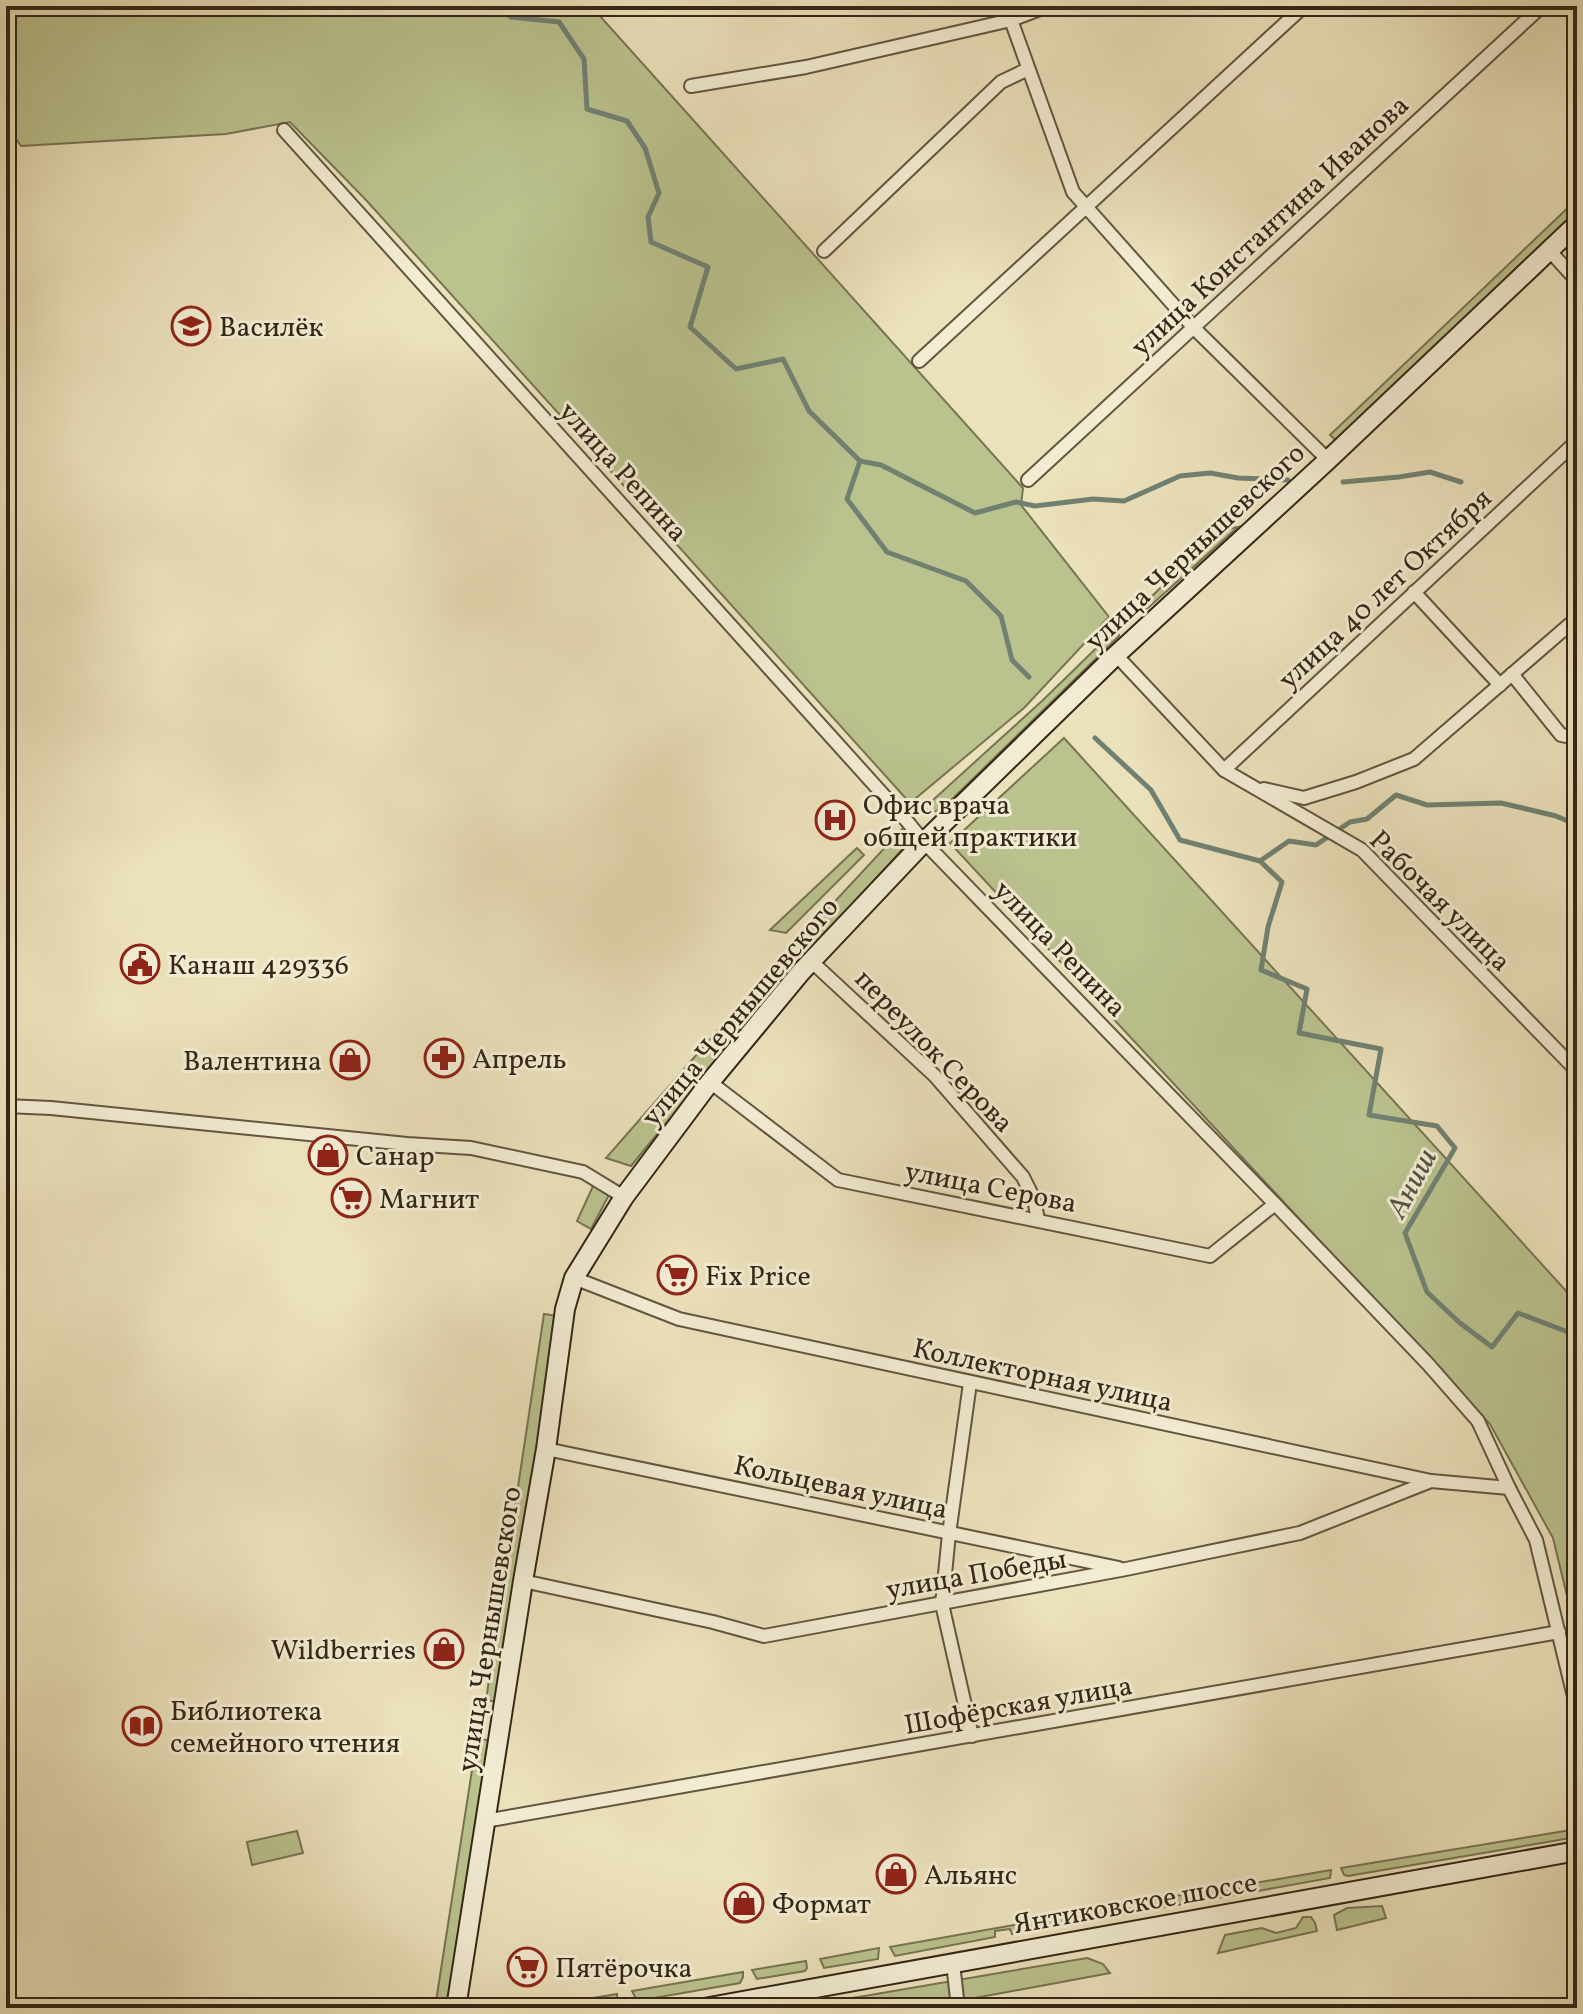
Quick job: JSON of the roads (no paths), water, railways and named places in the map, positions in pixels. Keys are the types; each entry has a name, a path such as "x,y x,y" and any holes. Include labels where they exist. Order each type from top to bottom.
{"street":[{"path":"1006,6 1073,192 1194,328 1328,460"},
{"path":"691,86 806,67 1011,20 1048,6"},
{"path":"919,361 1304,6"},
{"name":"улица Константина Иванова","path":"1028,480 1542,6"},
{"path":"824,251 1001,82 1028,69"},
{"name":"улица Репина","path":"284,130 924,842 1275,1204 1428,1364 1478,1421 1536,1540 1577,1709"},
{"name":"улица Чернышевского","path":"456,2008 546,1449 565,1309 574,1278 624,1197 710,1082 811,961 924,842 1116,655 1577,224"},
{"path":"1549,250 1577,281"},
{"name":"улица 40 лет Октября","path":"1224,770 1577,441"},
{"path":"1414,592 1500,685"},
{"path":"1251,787 1304,798 1414,759 1577,618"},
{"name":"Рабочая улица","path":"1116,655 1224,770 1362,850 1577,1071"},
{"path":"1512,674 1561,735 1577,738"},
{"name":"переулок Серова","path":"811,961 935,1076 1023,1177 1034,1199 1038,1220"},
{"name":"улица Серова","path":"710,1082 838,1180 1210,1256 1275,1204"},
{"path":"6,1106 67,1109 471,1148 583,1172 624,1197"},
{"name":"Коллекторная улица","path":"574,1278 679,1319 1431,1481 1509,1488"},
{"path":"970,1383 942,1604 972,1736"},
{"name":"Кольцевая улица","path":"546,1449 1126,1569"},
{"name":"улица Победы","path":"523,1581 764,1636 1126,1569 1300,1533 1431,1481"},
{"name":"Шофёрская улица","path":"485,1821 1559,1632"},
{"name":"Янтиковское шоссе","path":"709,2008 1577,1851"},
{"path":"953,1963 958,2008"}],"waterway":[{"name":"Аниш","path":"498,6 511,17 559,22 584,59 587,109 627,121 645,148 659,193 648,217 651,242 708,267 690,327 736,369 783,359 809,411 860,461 847,499 887,552 966,581 1001,616 1012,660 1029,677"},
{"path":"860,461 881,465 975,513 1016,502 1035,506 1093,499 1124,501 1180,476 1210,473 1238,478 1288,480"},
{"path":"1343,482 1430,472 1461,482"},
{"name":"Аниш","path":"1095,738 1151,790 1180,840 1260,861 1282,882 1268,927 1261,970 1307,989 1299,1033 1381,1049 1369,1115 1437,1126 1455,1148 1405,1233 1427,1292 1492,1347 1518,1313 1573,1334 1577,1339"},
{"path":"1260,861 1289,841 1316,845 1350,822 1367,819 1396,795 1427,805 1501,803 1556,816 1577,825"}],"place":[{"name":"Василёк","path":"191,326"},
{"name":"Офис врача общей практики","path":"835,820"},
{"name":"Канаш 429336","path":"140,964"},
{"name":"Апрель","path":"444,1058"},
{"name":"Валентина","path":"350,1060"},
{"name":"Санар","path":"328,1155"},
{"name":"Магнит","path":"351,1198"},
{"name":"Fix Price","path":"677,1275"},
{"name":"Wildberries","path":"444,1649"},
{"name":"Библиотека семейного чтения","path":"142,1726"},
{"name":"Альянс","path":"896,1874"},
{"name":"Формат","path":"744,1903"},
{"name":"Пятёрочка","path":"527,1967"}]}
